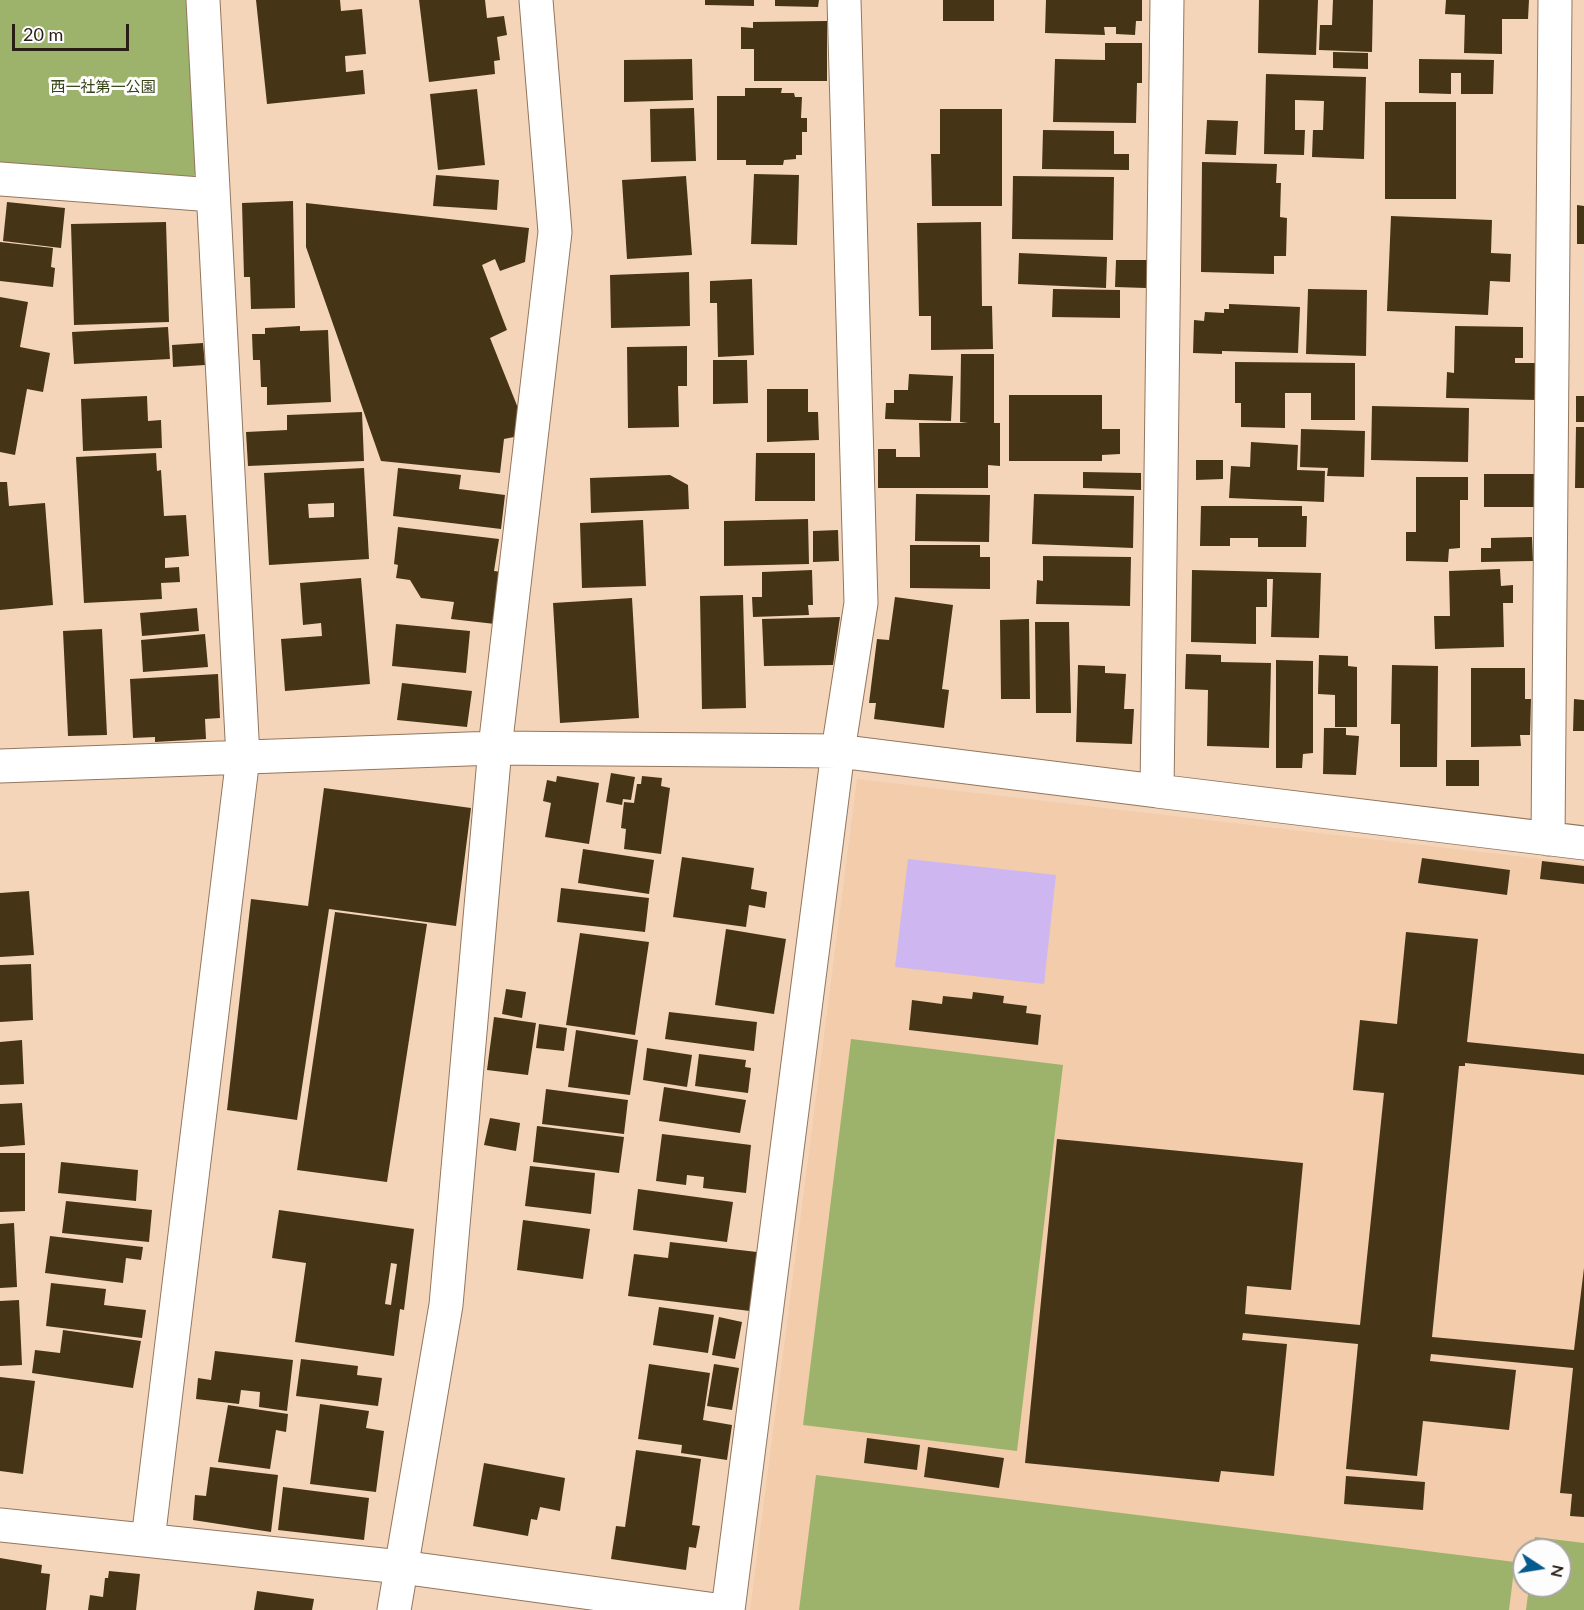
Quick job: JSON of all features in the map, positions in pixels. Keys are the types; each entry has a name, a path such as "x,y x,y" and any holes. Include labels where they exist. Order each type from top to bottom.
{"street":[{"path":"148,1540 243,758 203,0"},
{"path":"394,1610 446,1305 495,748 555,232 536,0"},
{"path":"728,1610 838,751 861,603 844,0"},
{"path":"1157,791 1167,0"},
{"path":"1548,839 1570,40 1555,0"},
{"path":"0,179 213,195"},
{"path":"0,766 495,748 838,751 1584,843"},
{"path":"0,1526 401,1567 717,1610"}],"shaded area":[{"path":"857,779 1584,864 1584,1610 750,1610"},
{"path":"908,859 1056,875 1044,984 895,967"}],"green space":[{"name":"西一社第一公園","path":"0,0 189,0 200,172 187,180 0,165"},
{"path":"851,1039 1063,1065 1017,1451 803,1425"},
{"path":"816,1475 1512,1562 1509,1610 799,1610"},
{"path":"1572,1542 1584,1543 1584,1610 1526,1610 1528,1598 1572,1598"}],"building":[{"path":"256,0 340,0 341,11 362,9 366,54 345,56 346,72 363,70 365,94 267,104"},
{"path":"419,0 485,0 487,18 504,16 507,35 497,37 500,60 494,61 495,74 429,82"},
{"path":"705,0 754,0 754,6 705,5"},
{"path":"775,0 819,0 818,7 775,6"},
{"path":"943,0 994,0 994,21 943,21"},
{"path":"1046,0 1142,0 1142,21 1136,21 1135,35 1116,34 1116,27 1104,27 1105,35 1045,33"},
{"path":"1259,0 1318,0 1316,55 1258,53"},
{"path":"1333,0 1373,0 1372,52 1319,50 1320,25 1332,25"},
{"path":"1446,0 1529,0 1528,19 1502,19 1502,54 1464,53 1465,15 1445,14"},
{"path":"827,21 827,81 754,81 754,49 741,49 741,27 753,28 753,22"},
{"path":"1105,43 1142,43 1142,83 1137,83 1136,123 1053,122 1055,59 1105,60"},
{"path":"1333,52 1368,53 1368,69 1333,68"},
{"path":"692,59 693,100 624,102 624,60"},
{"path":"1419,59 1494,60 1493,94 1461,94 1461,73 1451,73 1451,94 1419,93"},
{"path":"1266,74 1366,77 1364,159 1312,157 1313,130 1323,130 1324,101 1295,100 1295,130 1305,130 1304,155 1264,154"},
{"path":"745,88 782,88 781,93 794,93 795,97 802,97 801,118 807,118 807,132 802,132 802,155 796,155 796,159 784,160 783,165 746,165 746,160 717,160 717,96 745,96"},
{"path":"477,89 485,165 438,170 430,94"},
{"path":"1385,102 1456,102 1456,199 1385,199"},
{"path":"694,108 696,161 651,162 650,109"},
{"path":"940,109 1002,109 1002,206 932,206 931,154 940,154"},
{"path":"1207,120 1238,121 1236,155 1205,154"},
{"path":"1043,130 1114,131 1114,154 1129,154 1129,170 1042,169"},
{"path":"1202,162 1277,164 1276,183 1281,183 1280,217 1287,218 1286,256 1274,256 1274,274 1201,272"},
{"path":"754,174 799,175 797,245 751,244"},
{"path":"436,175 499,180 497,210 433,206"},
{"path":"686,176 692,255 627,259 622,180"},
{"path":"1013,176 1114,177 1113,240 1012,239"},
{"path":"293,201 295,308 251,309 250,277 244,277 242,203"},
{"path":"7,202 65,208 61,248 3,241"},
{"path":"306,203 529,228 525,262 500,271 495,259 482,265 507,330 490,338 520,413 514,437 504,439 500,473 381,461 306,247"},
{"path":"1577,205 1584,206 1584,244 1577,244"},
{"path":"1391,216 1492,220 1491,253 1511,254 1510,282 1490,281 1488,315 1387,311"},
{"path":"166,222 169,322 74,325 71,224"},
{"path":"981,222 982,306 992,306 993,349 931,350 931,316 919,316 917,223"},
{"path":"0,242 53,248 51,267 55,268 53,287 0,281"},
{"path":"1019,253 1107,257 1106,288 1018,284"},
{"path":"1116,260 1148,260 1146,288 1115,287"},
{"path":"689,272 690,326 611,328 610,275"},
{"path":"752,279 754,355 718,357 717,303 710,303 710,281"},
{"path":"1053,289 1120,290 1120,318 1052,317"},
{"path":"1308,289 1367,290 1366,356 1306,354"},
{"path":"0,297 28,302 20,347 50,353 43,392 27,389 15,455 0,452"},
{"path":"1229,304 1300,307 1298,353 1222,351 1222,354 1193,353 1194,320 1204,321 1205,312 1224,313 1224,309 1229,309"},
{"path":"300,326 300,331 328,330 331,402 267,405 267,387 261,387 260,360 253,360 252,334 265,334 265,328"},
{"path":"1455,326 1523,327 1523,358 1515,358 1515,363 1538,363 1537,400 1446,398 1447,372 1454,373"},
{"path":"168,327 170,359 74,364 72,332"},
{"path":"203,343 205,365 173,367 172,345"},
{"path":"687,346 687,386 678,386 679,427 628,428 627,347"},
{"path":"961,354 994,354 994,423 1000,423 1000,466 988,465 988,488 878,488 878,449 896,449 896,457 920,457 919,423 968,423 960,422"},
{"path":"713,360 747,360 748,403 713,404"},
{"path":"1235,362 1355,363 1355,420 1311,420 1311,393 1285,393 1285,428 1241,427 1241,403 1235,403"},
{"path":"909,374 953,376 951,421 885,419 886,403 894,403 894,390 908,390"},
{"path":"767,389 808,389 808,412 818,412 819,440 767,442"},
{"path":"1009,395 1102,395 1102,429 1120,429 1120,454 1102,455 1102,461 1009,461"},
{"path":"147,396 148,421 161,420 162,448 83,451 81,399"},
{"path":"1576,396 1584,396 1584,422 1576,422"},
{"path":"1372,406 1469,408 1468,462 1371,460"},
{"path":"362,412 364,461 248,466 246,432 287,430 287,415"},
{"path":"1576,427 1584,427 1584,488 1575,488"},
{"path":"1301,429 1365,431 1364,477 1327,476 1328,468 1300,467"},
{"path":"1251,442 1298,445 1297,470 1325,471 1324,502 1229,498 1231,466 1250,467"},
{"path":"156,453 157,471 161,470 164,516 186,515 189,556 165,558 165,568 179,567 180,582 161,583 162,599 84,603 76,457"},
{"path":"756,453 815,453 815,501 755,501"},
{"path":"1196,460 1223,460 1223,479 1196,480"},
{"path":"364,468 369,559 269,565 264,473","holes":["334,503 334,517 309,518 308,504"]},
{"path":"398,468 461,475 459,489 505,495 501,529 393,516"},
{"path":"1083,472 1141,473 1141,490 1083,488"},
{"path":"1484,474 1538,474 1539,507 1484,507"},
{"path":"670,475 688,485 689,509 591,513 590,478"},
{"path":"1416,477 1468,477 1468,500 1460,500 1460,548 1449,549 1448,562 1406,561 1406,532 1416,532"},
{"path":"0,482 7,482 9,506 45,503 53,605 0,610"},
{"path":"916,494 990,495 989,542 915,541"},
{"path":"1034,494 1134,496 1133,548 1032,544"},
{"path":"1201,506 1302,506 1302,516 1307,516 1306,547 1258,547 1258,538 1230,538 1230,546 1200,546"},
{"path":"808,519 809,564 724,566 724,521"},
{"path":"643,520 646,586 582,588 580,523"},
{"path":"398,527 499,539 494,571 502,572 495,624 451,619 454,602 421,598 410,580 396,578 398,565 394,564"},
{"path":"838,530 839,561 813,562 813,531"},
{"path":"1532,537 1533,561 1481,562 1481,548 1491,548 1491,538"},
{"path":"910,545 980,545 980,557 990,557 990,589 910,588"},
{"path":"1043,556 1131,557 1130,606 1036,604 1037,580 1043,581"},
{"path":"1500,569 1501,586 1513,585 1513,603 1503,603 1504,647 1435,649 1434,616 1450,616 1449,571"},
{"path":"812,570 813,605 808,605 809,615 753,617 752,597 762,597 762,572"},
{"path":"1192,570 1321,573 1319,638 1271,637 1273,579 1267,579 1267,607 1256,607 1256,644 1191,642"},
{"path":"361,578 370,684 285,691 281,639 322,636 321,623 303,625 300,583"},
{"path":"743,595 746,708 702,709 700,596"},
{"path":"895,597 953,605 942,689 949,690 944,728 874,719 876,703 869,703 877,639 889,640"},
{"path":"632,598 639,718 560,723 553,603"},
{"path":"197,608 199,631 142,636 140,613"},
{"path":"840,617 833,665 764,666 762,619"},
{"path":"1029,619 1030,699 1001,699 1000,620"},
{"path":"1035,622 1069,622 1071,713 1036,713"},
{"path":"396,624 470,631 466,673 392,666"},
{"path":"102,629 107,735 68,736 63,631"},
{"path":"205,634 208,667 143,672 141,640"},
{"path":"1186,654 1221,655 1221,662 1271,663 1269,748 1207,746 1208,690 1185,689"},
{"path":"1319,655 1348,656 1348,666 1357,667 1357,727 1335,727 1335,695 1318,694"},
{"path":"1276,660 1313,661 1313,753 1303,754 1302,768 1276,768"},
{"path":"1078,665 1105,666 1105,673 1126,674 1124,709 1134,709 1132,744 1076,742"},
{"path":"1392,665 1438,666 1437,767 1400,767 1400,724 1391,724"},
{"path":"1471,668 1525,668 1525,699 1531,699 1530,735 1520,735 1521,746 1471,747"},
{"path":"218,674 220,718 205,719 206,739 155,742 155,737 133,738 130,679"},
{"path":"402,683 472,691 467,727 397,720"},
{"path":"1574,699 1584,700 1584,731 1573,731"},
{"path":"1324,728 1346,728 1346,735 1359,736 1356,775 1323,774"},
{"path":"1446,760 1479,760 1479,786 1446,786"},
{"path":"611,773 635,777 631,800 623,799 622,805 606,802"},
{"path":"557,776 599,783 589,844 545,837 551,803 543,801 547,780 556,782"},
{"path":"642,776 662,778 661,786 670,788 661,854 624,849 626,829 621,828 624,802 634,803 637,784 641,784"},
{"path":"324,788 471,808 456,926 329,909 297,1120 227,1110 251,899 308,906"},
{"path":"583,849 654,860 649,894 578,883"},
{"path":"682,857 754,868 751,889 767,892 765,908 749,905 746,927 673,917"},
{"path":"1422,858 1510,870 1507,895 1418,883"},
{"path":"1542,861 1584,866 1584,884 1540,879"},
{"path":"561,888 649,898 645,932 557,922"},
{"path":"29,891 34,955 0,957 0,893"},
{"path":"335,912 427,924 387,1182 297,1170"},
{"path":"726,929 786,939 774,1014 715,1005"},
{"path":"1406,932 1478,939 1467,1042 1584,1054 1584,1075 1465,1063 1465,1066 1459,1066 1432,1337 1574,1350 1584,1268 1584,1517 1570,1516 1572,1494 1560,1493 1573,1368 1431,1354 1430,1361 1516,1370 1509,1430 1423,1421 1417,1476 1346,1469 1358,1344 1243,1333 1242,1340 1287,1344 1274,1476 1221,1471 1219,1482 1025,1463 1057,1139 1303,1163 1291,1290 1247,1286 1245,1314 1360,1325 1384,1093 1353,1090 1360,1020 1397,1024"},
{"path":"580,933 649,942 635,1035 566,1025"},
{"path":"31,964 33,1020 0,1022 0,965"},
{"path":"506,989 526,992 522,1018 502,1014"},
{"path":"973,992 1004,996 1003,1003 1027,1006 1026,1013 1041,1015 1038,1045 909,1030 912,1000 942,1004 943,996 972,999"},
{"path":"669,1012 757,1022 754,1051 665,1039"},
{"path":"494,1017 536,1023 528,1075 487,1070"},
{"path":"539,1024 567,1028 564,1051 536,1048"},
{"path":"576,1030 638,1040 630,1095 568,1087"},
{"path":"22,1040 24,1084 0,1085 0,1042"},
{"path":"647,1048 692,1055 687,1087 643,1080"},
{"path":"699,1054 746,1060 745,1067 751,1068 748,1093 695,1086"},
{"path":"664,1087 746,1100 740,1133 659,1121"},
{"path":"546,1089 628,1100 624,1134 542,1124"},
{"path":"22,1103 25,1145 0,1147 0,1104"},
{"path":"490,1118 520,1123 516,1151 484,1145"},
{"path":"537,1126 624,1137 619,1173 533,1162"},
{"path":"662,1134 751,1145 746,1193 703,1188 704,1177 687,1175 686,1185 656,1181"},
{"path":"0,1153 25,1153 25,1211 0,1212"},
{"path":"61,1162 138,1170 136,1201 58,1193"},
{"path":"530,1166 595,1173 591,1214 525,1206"},
{"path":"638,1189 733,1202 727,1242 633,1230"},
{"path":"66,1201 152,1210 149,1242 62,1233"},
{"path":"279,1210 414,1229 404,1310 400,1309 394,1356 295,1342 306,1263 272,1258","holes":["391,1263 397,1264 391,1305 385,1304"]},
{"path":"523,1220 590,1229 583,1279 517,1270"},
{"path":"14,1223 17,1287 0,1288 0,1224"},
{"path":"50,1236 143,1247 141,1260 126,1258 123,1283 45,1273"},
{"path":"670,1242 757,1252 750,1311 628,1296 634,1254 668,1258"},
{"path":"51,1283 106,1289 104,1305 146,1310 142,1338 46,1326"},
{"path":"19,1300 22,1365 0,1366 0,1301"},
{"path":"659,1307 714,1315 708,1353 653,1345"},
{"path":"719,1317 742,1322 735,1359 712,1355"},
{"path":"63,1330 141,1341 133,1388 32,1373 35,1350 60,1353"},
{"path":"215,1351 293,1360 287,1411 259,1407 260,1392 241,1390 239,1404 196,1399 198,1378 211,1380"},
{"path":"301,1359 358,1366 357,1375 382,1378 378,1406 296,1396"},
{"path":"649,1364 710,1373 703,1420 732,1425 727,1460 681,1453 682,1445 638,1439"},
{"path":"714,1364 739,1368 732,1410 707,1406"},
{"path":"0,1377 35,1381 23,1474 0,1471"},
{"path":"320,1404 369,1411 366,1428 384,1431 376,1492 310,1484"},
{"path":"228,1405 288,1414 286,1432 276,1430 270,1469 218,1462"},
{"path":"867,1438 920,1445 917,1470 864,1463"},
{"path":"928,1447 1004,1458 999,1488 924,1477"},
{"path":"636,1450 701,1459 692,1525 700,1526 696,1548 689,1547 686,1570 611,1559 616,1526 625,1527"},
{"path":"484,1463 565,1478 560,1511 540,1507 537,1520 531,1519 528,1536 473,1526"},
{"path":"210,1467 278,1475 271,1532 193,1520 195,1495 206,1496"},
{"path":"1346,1476 1425,1482 1423,1510 1344,1504"},
{"path":"283,1487 369,1498 364,1540 278,1530"},
{"path":"0,1558 42,1565 41,1573 50,1574 46,1610 0,1610"},
{"path":"109,1571 140,1574 136,1610 88,1610 90,1595 103,1597 105,1578 108,1578"},
{"path":"257,1591 314,1599 312,1610 254,1610"}]}
